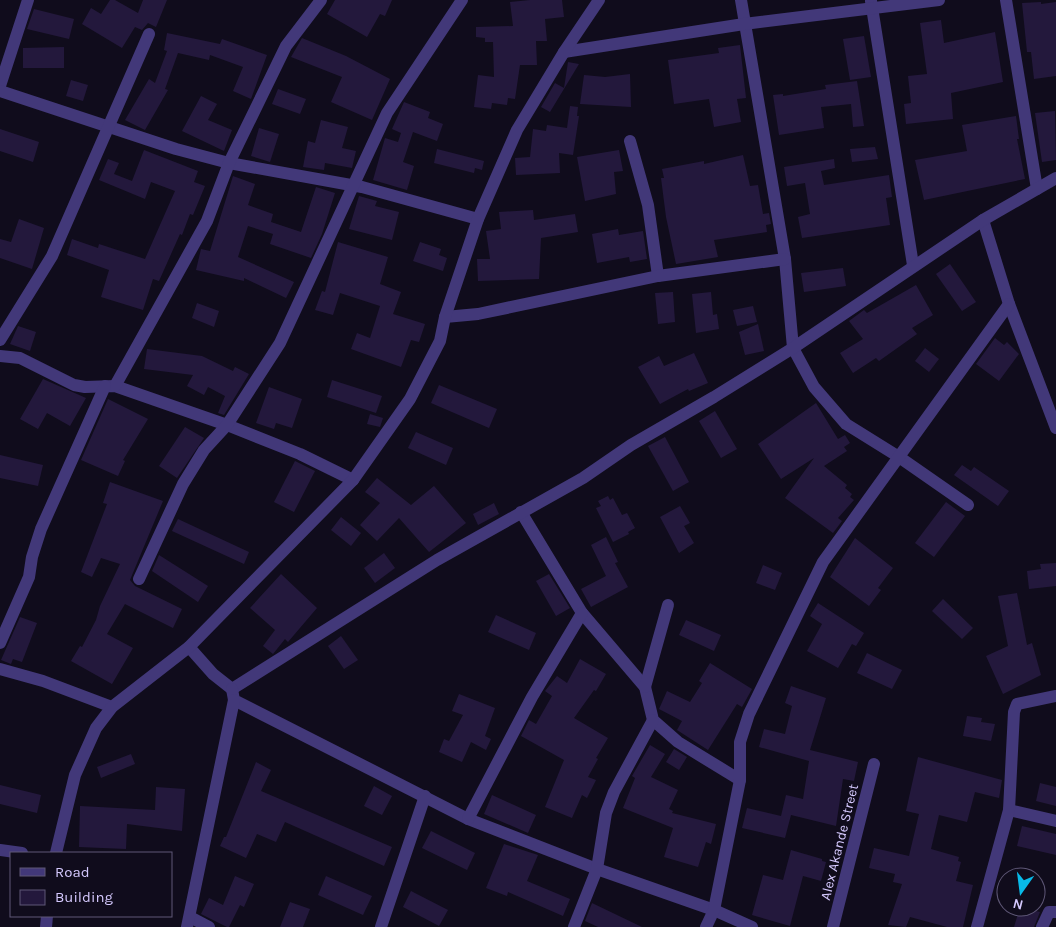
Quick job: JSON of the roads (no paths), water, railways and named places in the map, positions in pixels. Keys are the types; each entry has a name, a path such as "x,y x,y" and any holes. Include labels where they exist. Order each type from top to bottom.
{"street":[{"path":"0,86 28,0"},
{"path":"0,643 30,577 32,557 41,529 110,386 207,221 229,163 286,46 321,0"},
{"path":"139,579 183,484 204,450 227,425 280,342 387,113 462,0"},
{"path":"56,852 75,775 96,728 112,707 189,647 352,480 410,399 440,341 445,317 478,219 518,130 564,52 599,0"},
{"path":"741,0 785,259 793,348 814,387 846,424 899,457 968,505"},
{"path":"564,52 871,4 939,0"},
{"path":"1006,0 1037,189"},
{"path":"871,4 913,266"},
{"path":"0,340 52,256 149,34"},
{"path":"0,90 108,128 229,163 352,185 478,219"},
{"path":"630,141 648,205 658,276"},
{"path":"209,927 188,922 233,694 437,560 583,478 631,445 793,348 983,220 1056,178"},
{"path":"983,220 1009,304 1056,428"},
{"path":"445,317 478,314 658,276 785,259"},
{"path":"706,927 714,910 740,780 740,742 749,714 823,562 1009,304"},
{"path":"0,356 20,358 74,384 110,386 227,425 300,454 352,480"},
{"path":"521,512 582,613 645,687 653,720 678,742 740,780"},
{"path":"645,687 668,605"},
{"path":"468,819 532,697 582,613"},
{"path":"189,647 233,694 468,819 597,869 714,910 752,927"},
{"path":"0,669 43,681 112,707"},
{"path":"977,927 1010,810 1014,712 1017,704 1056,696"},
{"path":"574,927 597,869 606,813 614,792 653,720"},
{"name":"Alex Akande Street","path":"833,927 874,764"},
{"path":"381,927 425,796"},
{"path":"1010,810 1056,821"},
{"path":"0,850 15,852"},
{"path":"1042,927 1049,912 1056,912"}]}
